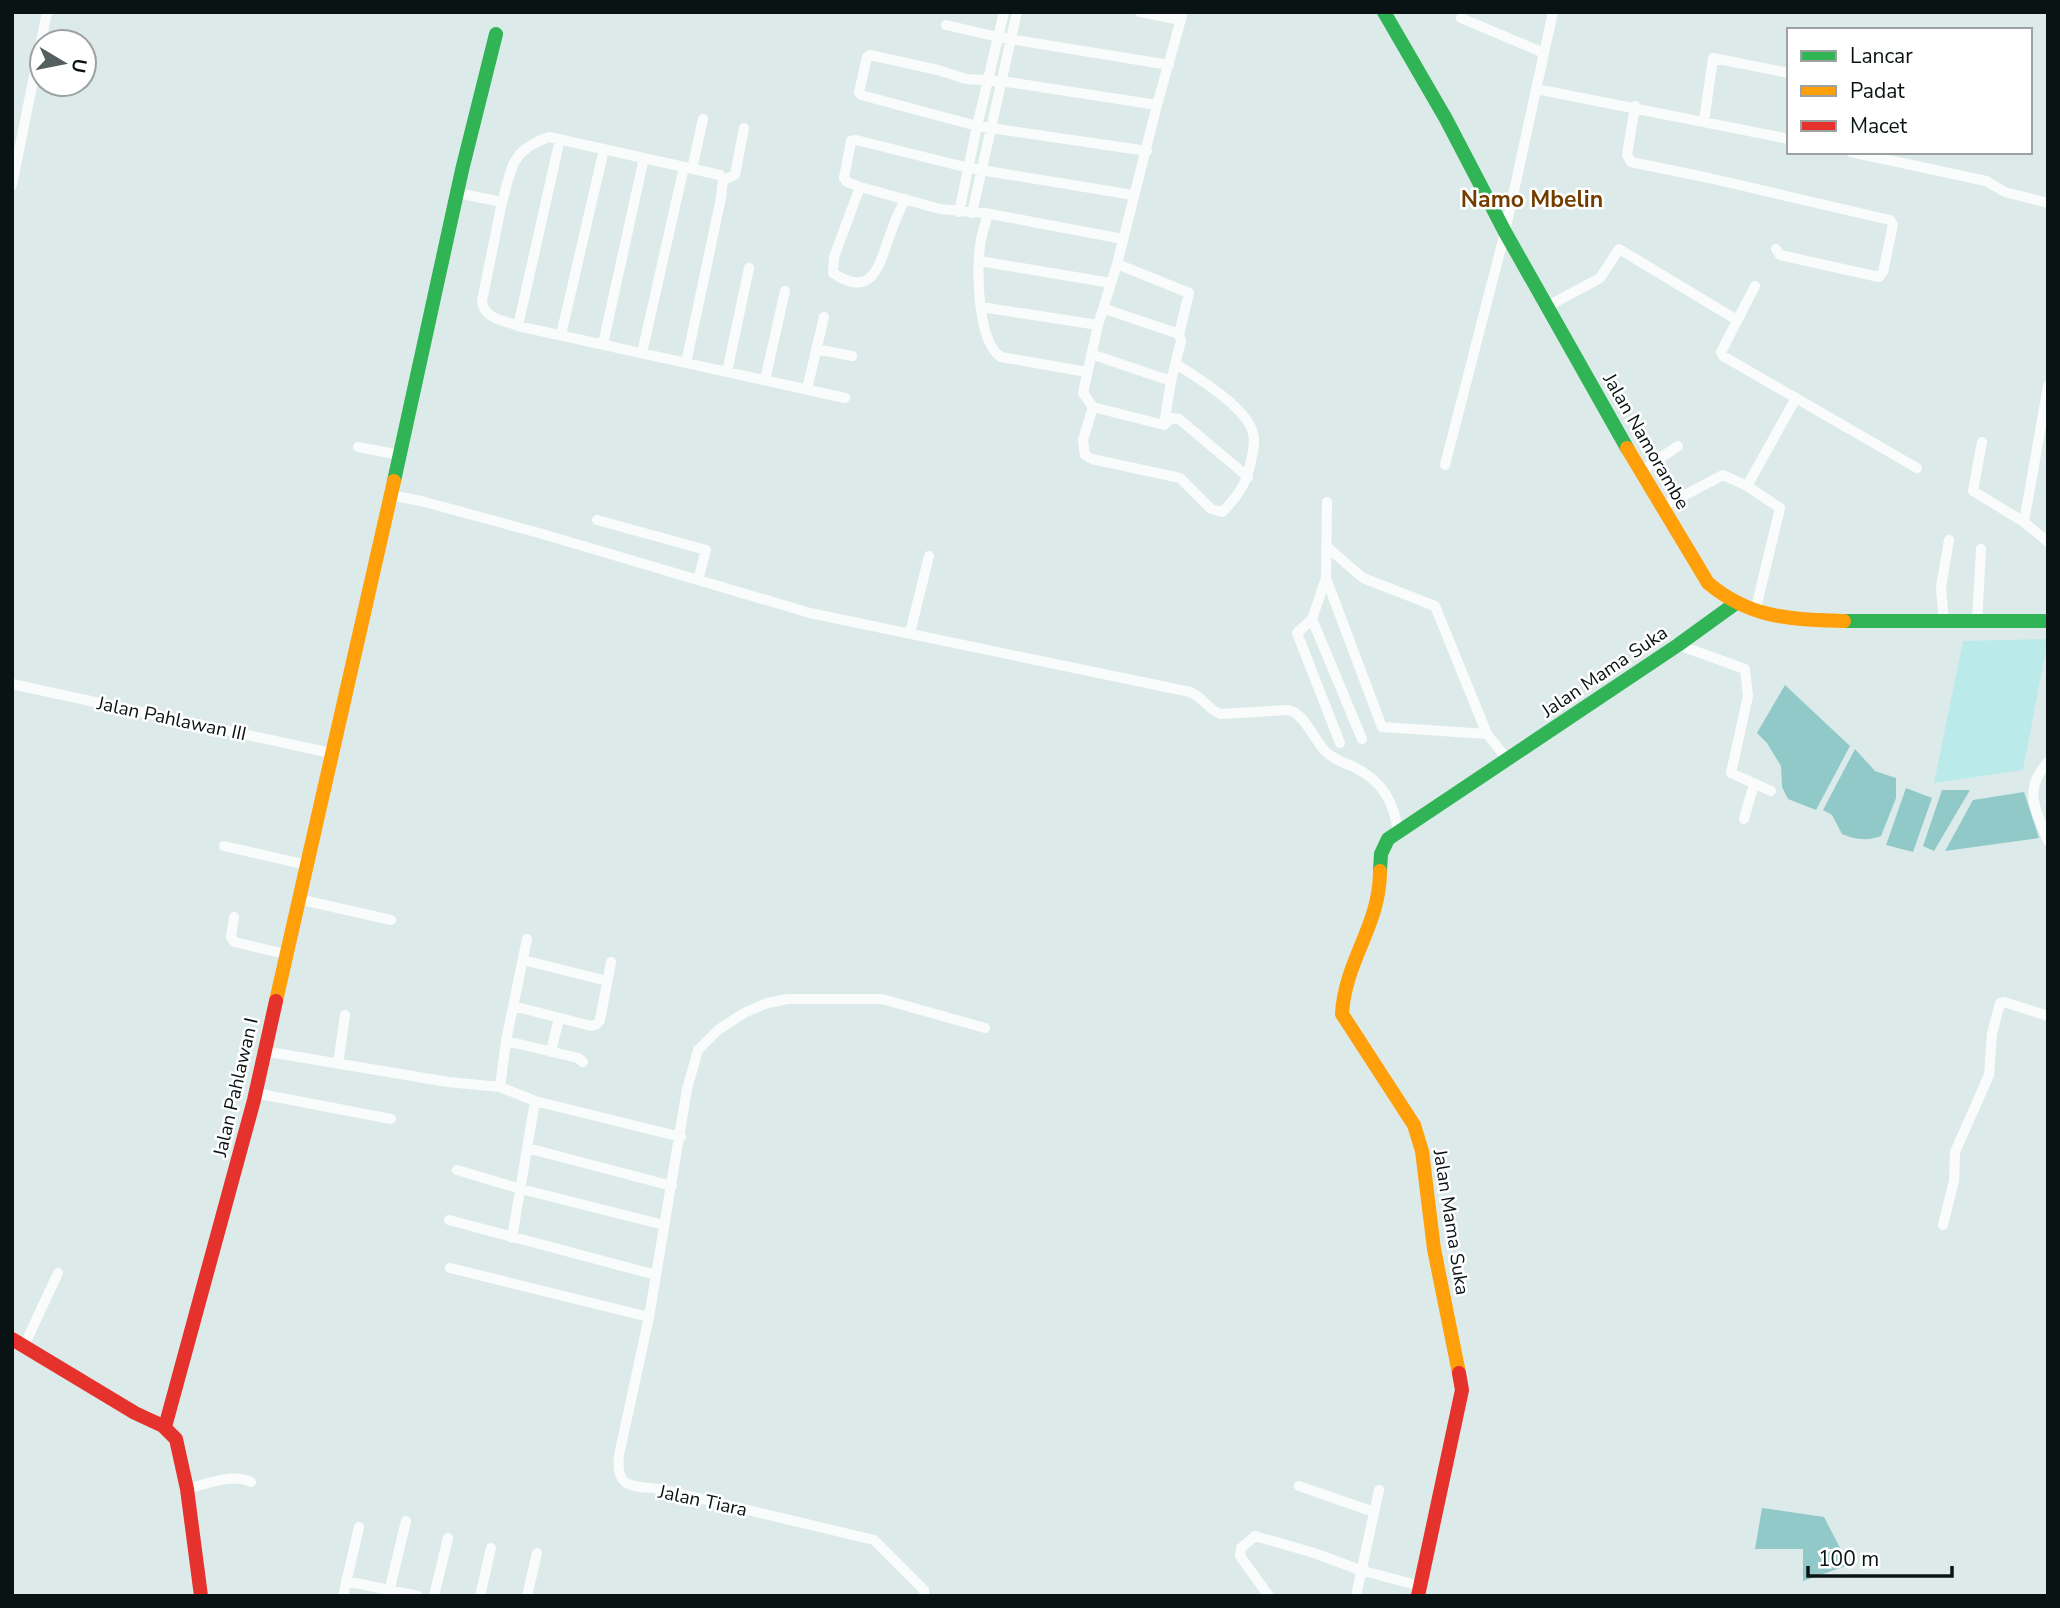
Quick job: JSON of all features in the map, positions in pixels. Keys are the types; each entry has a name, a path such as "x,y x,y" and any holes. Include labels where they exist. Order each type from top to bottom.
{"street":[{"path":"12,185 47,12"},
{"path":"959,212 1004,12"},
{"path":"972,213 1017,12"},
{"path":"1140,12 1182,16 1105,309 1098,326 1083,393 1093,407 1164,425"},
{"name":"Jalan Namorambe","path":"1384,12 1446,118 1505,232 1640,472 1707,583 1736,603 1755,612 1830,621 2048,621"},
{"path":"1445,465 1505,232 1553,12"},
{"path":"1461,18 1544,53"},
{"path":"946,25 998,37 1169,65"},
{"name":"Jalan Pahlawan I","path":"165,1427 189,1347 255,1093 457,193 496,34"},
{"path":"1147,151 977,126 861,95 859,92 866,61 870,55 876,55 966,79 1001,81 1157,105"},
{"path":"1704,121 1713,58 1787,73"},
{"path":"1536,89 1787,139"},
{"path":"1635,107 1627,155 1631,162 1890,220 1893,225 1883,272 1879,277 1780,255 1776,249"},
{"path":"642,353 688,168 703,119"},
{"path":"723,180 735,175 744,128"},
{"path":"686,363 723,180 720,175 549,137 530,144 516,157 502,202 482,300 483,309 488,315 518,326 603,344 686,363 807,389 845,398"},
{"path":"518,326 560,139"},
{"path":"1123,239 988,214 959,212 860,187 846,182 844,178 849,147 851,141 856,140 969,168 1133,195"},
{"path":"561,335 604,149"},
{"path":"1860,154 1986,181 2005,192 2048,203"},
{"path":"603,344 644,158"},
{"path":"860,187 834,257 833,273 842,279 860,282 871,278 878,269 893,224 905,199"},
{"path":"457,193 502,202"},
{"path":"988,214 980,244 979,261 981,307 993,349 1001,357 1087,372"},
{"path":"1548,306 1600,278 1621,249 1737,320"},
{"path":"979,261 1111,283"},
{"path":"1117,264 1189,293 1179,334 1181,341 1164,425"},
{"path":"727,372 749,268"},
{"path":"1755,286 1721,352 1723,356 1917,468"},
{"path":"765,380 786,291"},
{"path":"981,307 1098,326"},
{"path":"1105,309 1179,334"},
{"path":"807,389 824,317"},
{"path":"816,349 852,356"},
{"path":"1091,354 1171,381"},
{"path":"1093,407 1083,440 1083,452 1092,459 1180,478 1211,509 1219,512 1224,510 1238,495 1248,477 1255,441 1252,429 1247,420 1217,391 1176,364"},
{"path":"2024,522 2048,386"},
{"path":"1747,486 1796,398"},
{"path":"1164,425 1172,418 1179,419 1248,477"},
{"path":"1982,442 1973,491 2024,522 2048,542"},
{"path":"1640,472 1678,446"},
{"path":"358,447 400,455"},
{"path":"1662,507 1723,475 1747,486 1781,511 1755,612"},
{"path":"391,495 438,505 810,612 1190,692 1198,695 1213,712 1221,714 1288,710 1294,712 1332,757 1364,772 1379,783 1390,798 1396,813 1398,832"},
{"path":"1326,502 1326,578 1312,619 1297,633 1340,743"},
{"path":"597,520 706,550 698,580"},
{"path":"1944,622 1941,587 1949,540"},
{"path":"1326,547 1363,578 1436,606 1487,734 1507,759"},
{"path":"1977,622 1981,549"},
{"path":"910,633 929,556"},
{"path":"1326,578 1382,727 1487,734"},
{"name":"Jalan Mama Suka","path":"1419,1591 1462,1390 1434,1249 1422,1151 1414,1125 1342,1014 1341,995 1378,900 1380,850 1388,839 1398,832 1678,645 1736,603"},
{"path":"1312,619 1362,739"},
{"path":"1678,645 1745,669 1748,695 1731,773 1771,791"},
{"name":"Jalan Pahlawan III","path":"12,684 331,753"},
{"path":"2048,762 2035,781 2032,796 2048,841"},
{"path":"1744,819 1754,784"},
{"path":"224,846 307,865"},
{"path":"298,899 391,920"},
{"path":"234,916 231,937 234,942 285,954"},
{"path":"500,1087 506,1041 527,939"},
{"path":"523,960 607,981"},
{"path":"513,1006 591,1026 597,1024 611,962"},
{"path":"450,1268 649,1317 687,1089 698,1050 718,1030 766,1003 826,998 882,999 985,1028"},
{"path":"1943,1225 1954,1181 1955,1152 1989,1075 1992,1034 2000,1003 2048,1016"},
{"path":"338,1064 345,1015"},
{"path":"551,1052 559,1018"},
{"path":"506,1041 578,1058 583,1062"},
{"path":"263,1051 448,1082 500,1087 536,1101 681,1137"},
{"path":"255,1093 391,1119"},
{"path":"512,1238 536,1101"},
{"path":"527,1148 672,1186"},
{"path":"457,1170 664,1226"},
{"path":"449,1220 656,1275"},
{"path":"58,1273 18,1343 139,1415 165,1427 176,1439 187,1489 201,1596"},
{"name":"Jalan Tiara","path":"649,1317 619,1455 617,1469 623,1482 874,1540 923,1590 924,1596"},
{"path":"187,1489 240,1478 251,1482"},
{"path":"1299,1486 1374,1512"},
{"path":"1356,1596 1379,1490"},
{"path":"388,1593 406,1521"},
{"path":"343,1596 359,1527"},
{"path":"1269,1596 1240,1556 1241,1548 1255,1536 1314,1553 1419,1591"},
{"path":"434,1596 448,1538"},
{"path":"480,1596 491,1548"},
{"path":"527,1596 537,1553"},
{"path":"346,1581 388,1593 418,1596"}],"shaded area":[{"path":"2048,639 2023,770 1934,783 1963,641"},
{"path":"1785,685 1850,746 1816,810 1788,799 1782,787 1781,766 1767,743 1757,733"},
{"path":"1855,749 1875,771 1896,778 1896,798 1881,836 1871,839 1857,839 1842,834 1832,815 1823,810"},
{"path":"1906,788 1932,798 1913,852 1886,845"},
{"path":"1942,790 1970,790 1934,851 1923,846"},
{"path":"2024,792 2039,838 1945,851 1973,800"},
{"path":"1762,1508 1824,1517 1849,1565 1803,1581 1803,1549 1755,1549"}],"traffic: fast":[{"path":"1384,12 1627,448"},
{"path":"394,481 462,170 496,34"},
{"path":"1380,871 1381,854 1388,839 1678,645 1736,603"},
{"path":"1844,621 2048,621"}],"traffic: slow":[{"path":"1627,448 1708,583 1740,604 1772,615 1844,621"},
{"path":"276,1001 394,481"},
{"path":"1380,871 1374,909 1349,977 1342,1014 1414,1125 1422,1151 1434,1249 1459,1373"}],"traffic: jam":[{"path":"165,1427 254,1100 276,1001"},
{"path":"12,1339 135,1413 163,1426 176,1439 187,1489 201,1596"},
{"path":"1418,1596 1462,1390 1459,1373"}],"district":[{"name":"Namo Mbelin","path":"1532,199"}]}
